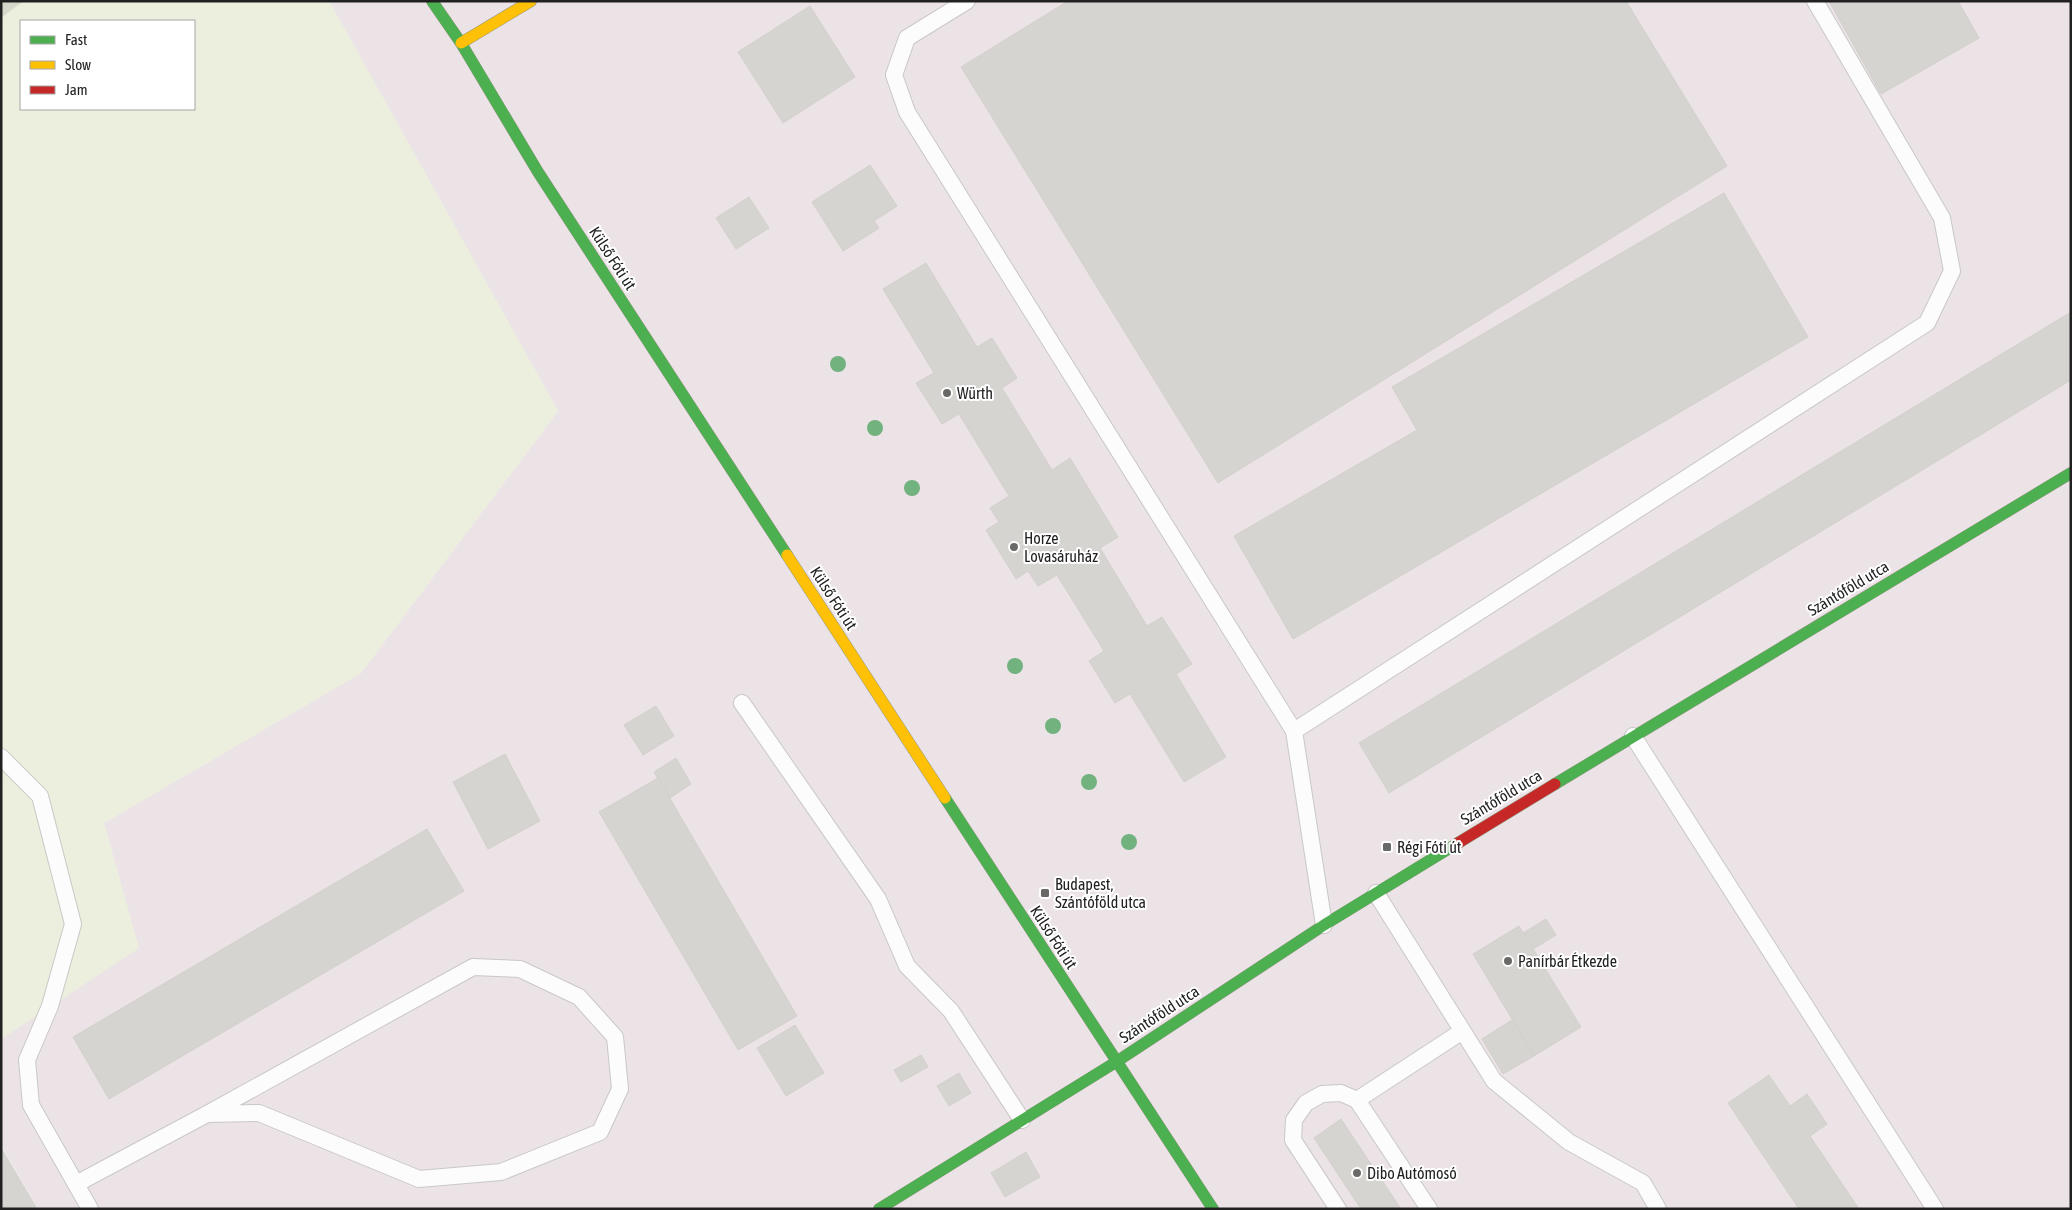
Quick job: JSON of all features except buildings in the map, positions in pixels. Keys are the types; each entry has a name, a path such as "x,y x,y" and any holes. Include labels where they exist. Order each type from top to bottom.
{"street":[{"name":"Külső Fóti út","path":"432,1 461,44 538,172 1213,1209"},
{"path":"461,44 531,1"},
{"name":"Szántóföld utca","path":"879,1209 1116,1062 1324,925 1633,736 2071,473"}],"lane":[{"path":"967,1 907,38 894,75 907,112 1294,731 1324,925"},
{"path":"1294,731 1927,323 1952,271 1942,218 1814,1"},
{"path":"742,703 878,899 907,966 951,1011 1022,1120"},
{"path":"1633,736 1935,1209"},
{"path":"1,757 40,796 74,924 50,1006 27,1060 31,1105 90,1209"},
{"path":"1376,893 1494,1081 1569,1142 1643,1183 1658,1209"},
{"path":"76,1184 473,967 520,969 579,997 615,1037 620,1090 600,1132 501,1172 419,1179 259,1114 207,1114"},
{"path":"1357,1100 1462,1032"},
{"path":"1338,1209 1293,1140 1294,1120 1306,1103 1322,1094 1341,1093 1357,1100 1429,1209"}],"shaded area":[{"path":"1,1 24,1 1,18"},
{"path":"329,1 2071,1 2071,1209 38,1209 1,1145 1,1039 138,948 104,823 361,673 558,411"}],"green space":[{"path":"24,1 329,1 558,411 361,673 104,823 139,948 1,1039 1,18"}],"traffic: fast":[{"path":"432,1 461,43 538,172 787,555"},
{"path":"1555,784 2071,473"},
{"path":"945,798 1213,1209"},
{"path":"879,1209 1116,1062 1324,925 1458,843"}],"traffic: slow":[{"path":"461,43 531,1"},
{"path":"787,555 945,798"}],"traffic: jam":[{"path":"1458,843 1555,784"}],"place":[{"name":"Würth","path":"947,393"},
{"name":"Horze Lovasáruház","path":"1014,547"},
{"name":"Régi Fóti út","path":"1387,847"},
{"name":"Budapest, Szántóföld utca","path":"1045,893"},
{"name":"Panírbár Étkezde","path":"1508,961"},
{"name":"Dibo Autómosó","path":"1357,1173"}]}
